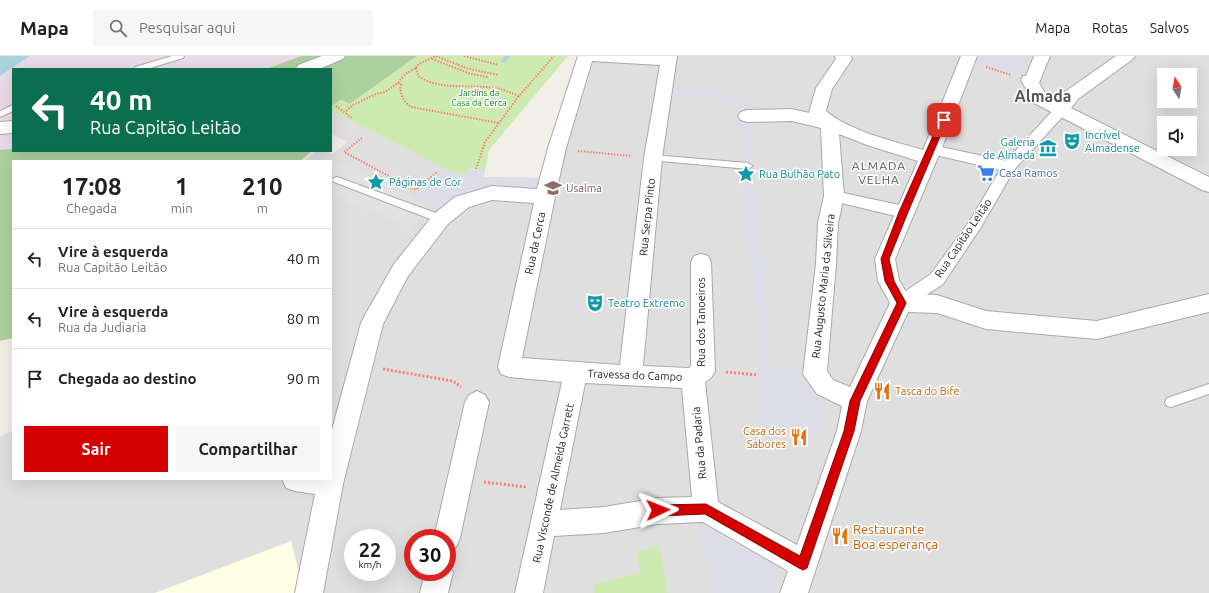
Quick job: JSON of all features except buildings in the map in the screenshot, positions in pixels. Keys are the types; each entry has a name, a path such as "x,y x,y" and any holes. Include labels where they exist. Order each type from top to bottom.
{"street":[{"path":"307,68 337,56"},
{"name":"Rua da Cerca","path":"576,373 509,367 545,197 557,148 587,56 668,58"},
{"path":"830,124 817,112 824,88 844,59 843,56"},
{"path":"1042,56 1033,79 1029,80 1040,99 1209,185"},
{"path":"1061,110 1072,95 1127,56"},
{"name":"Rua Serpa Pinto","path":"631,374 653,158 668,58"},
{"path":"901,303 890,281 885,259 930,154 968,58"},
{"name":"Rua Capitão Leitão","path":"901,303 937,279 976,223 1009,167 1061,110"},
{"path":"747,116 792,115 830,124 873,141 930,154 1009,167"},
{"name":"Rua Augusto Maria da Silveira","path":"830,124 834,196 828,223 826,264 815,374 825,388 855,401"},
{"path":"0,128 12,127"},
{"path":"332,476 372,323 401,270 441,219 462,202 492,193 545,197"},
{"path":"834,196 904,212"},
{"name":"Rua dos Tanoeiros","path":"698,374 701,262"},
{"path":"901,303 936,304 986,320 1097,330 1209,303"},
{"path":"794,593 849,431 855,401 901,303"},
{"name":"Travessa do Campo","path":"576,373 698,374"},
{"name":"Rua Visconde de Almeida Garrett","path":"528,593 545,524 576,373"},
{"name":"Rua da Padaria","path":"698,374 706,509"},
{"path":"449,529 477,402"},
{"path":"302,480 330,484"},
{"path":"309,593 331,480"},
{"path":"545,524 604,520 658,510 706,509 803,564"},
{"path":"434,593 437,581"}],"lane":[{"path":"141,68 180,56"},
{"path":"0,114 12,108"},
{"path":"653,158 748,166"},
{"path":"337,180 441,219"},
{"path":"1171,402 1209,389"}],"path":[{"path":"346,111 353,105 376,94 385,92 398,83 405,74 416,68 421,63 436,56 474,71 498,75"},
{"path":"464,56 499,65"},
{"path":"476,169 485,142 519,96 554,56"},
{"path":"432,58 464,71 488,77"},
{"path":"968,58 1029,80"},
{"path":"416,68 418,76 424,80 445,85 496,88 519,96"},
{"path":"398,83 401,84 400,94 403,101 411,107 499,123"},
{"path":"336,106 346,111 348,116 352,118"},
{"path":"362,138 344,152 413,189 417,190 436,173 438,174"},
{"path":"557,148 653,158"},
{"path":"361,366 453,380 477,402"},
{"path":"698,374 758,375"},
{"path":"460,479 551,490"}],"shaded area":[{"path":"30,56 301,56 269,68 12,68"},
{"path":"579,56 1209,56 1209,593 0,593 0,436 12,431 12,480 332,480 332,160 305,160 315,152 329,152 332,154 348,142 332,134 332,112 454,173 485,170 484,177 541,178"},
{"path":"976,56 1037,56 1028,77 974,60"},
{"path":"12,68 12,149 0,150 0,76"},
{"path":"673,87 747,96 745,103 806,114 803,121 778,121 750,129 757,251 765,252 766,363 797,366 826,402 820,433 756,424 758,370 757,314 750,253 741,236 739,222 739,212 748,213 747,170 671,164 666,158 742,164 737,113 738,102 669,94"},
{"path":"342,162 431,208 411,227 332,195 332,171"},
{"path":"469,168 485,170 484,177 541,178 535,191 491,190 422,231 411,227 431,208 412,198 446,169 454,173 467,174"},
{"path":"696,517 780,564 772,593 712,593"},
{"path":"291,541 299,573 295,593 155,593"}],"green space":[{"path":"301,56 417,56 350,104 341,100 332,105 332,68 269,68"},
{"name":"Jardins da Casa da Cerca","path":"417,56 568,56 489,150 485,170 469,168 467,174 454,173 332,112 332,105 341,100 351,104"},
{"path":"12,149 12,152 311,152 301,160 12,160 12,338 0,341 0,150"},
{"path":"659,545 668,593 593,593 593,585 641,572 636,553"}],"water":[{"path":"0,56 30,56 0,76"}],"waterway":[{"path":"504,61 507,56"}],"place":[{"name":"Incrível Almadense","path":"1072,141"},
{"name":"Galeria de Almada","path":"1048,148"},
{"name":"Casa Ramos","path":"986,173"},
{"name":"Rua Bulhão Pato","path":"746,174"},
{"name":"Páginas de Cor","path":"376,182"},
{"name":"Usalma","path":"553,188"},
{"name":"Teatro Extremo","path":"595,303"},
{"name":"Tasca do Bife","path":"882,391"},
{"name":"Casa dos Sabores","path":"799,437"},
{"name":"Restaurante Boa esperança","path":"840,536"}],"district":[{"name":"Almada","path":"1043,96"},
{"name":"ALMADA VELHA","path":"879,173"}],"route":[{"path":"658,510 706,509 803,564 849,431 855,401 901,303 890,281 885,259 944,120"}]}
